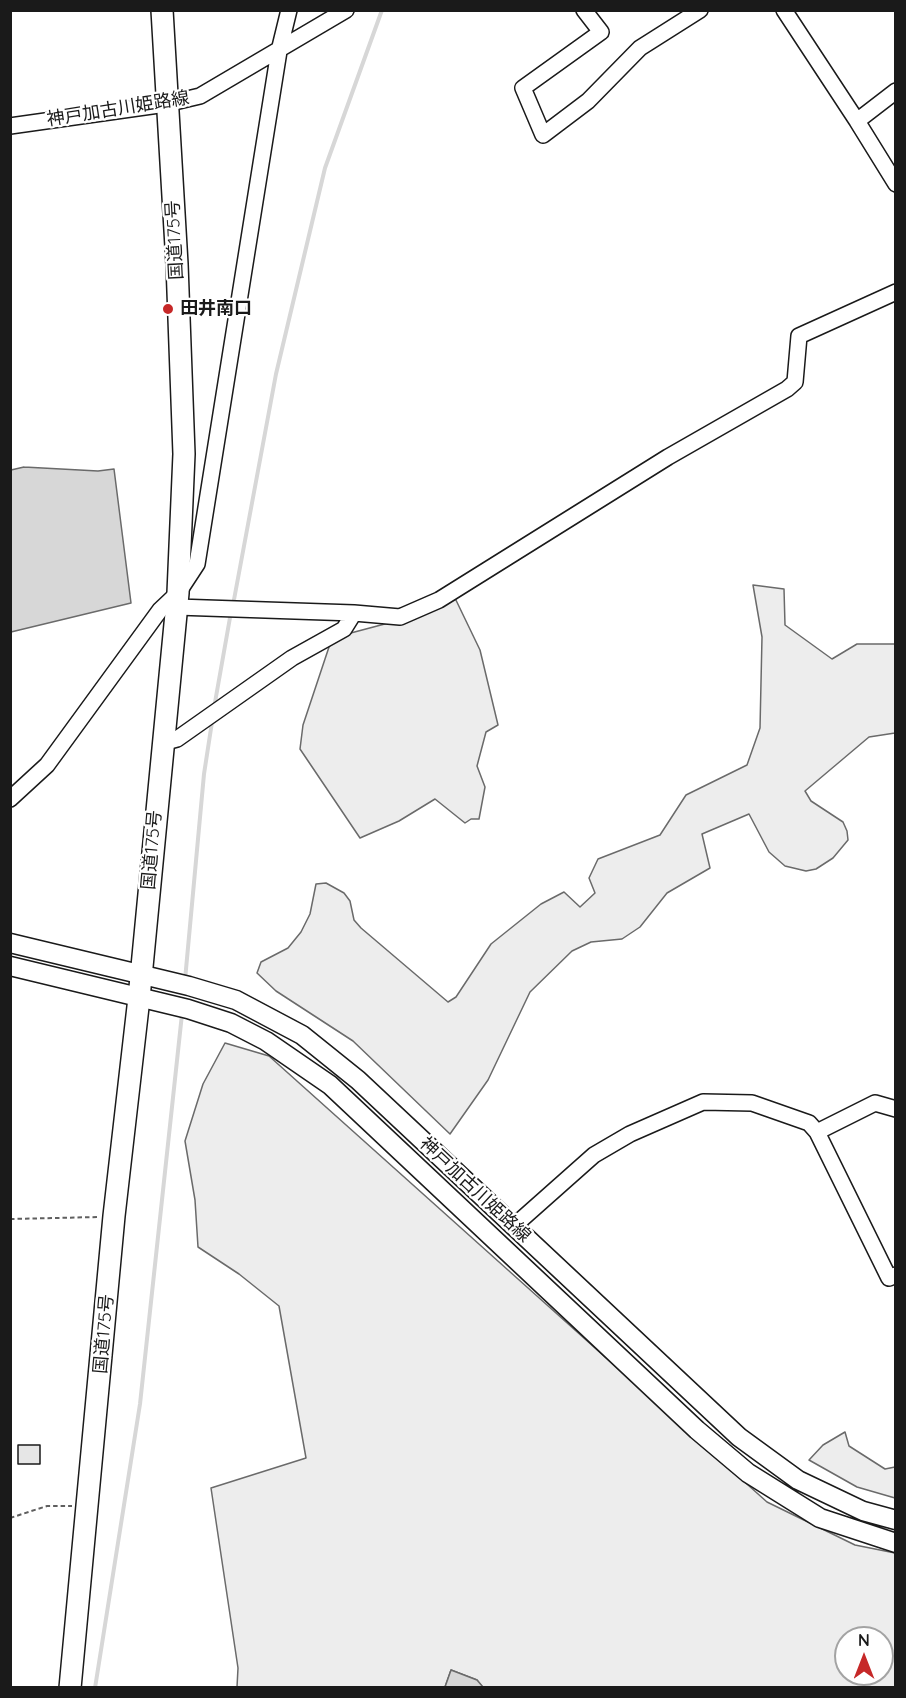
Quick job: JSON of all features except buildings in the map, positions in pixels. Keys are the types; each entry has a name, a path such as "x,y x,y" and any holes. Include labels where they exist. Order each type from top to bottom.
{"highway":[{"name":"国道175号","path":"70,1688 89,1506 114,1216 139,998 177,600 184,453 177,264 162,10"}],"main road":[{"name":"神戸加古川姫路線","path":"10,943 189,986 236,1000 302,1035 358,1080 739,1437 798,1480 863,1511 896,1520"},
{"name":"神戸加古川姫路線","path":"10,966 188,1009 231,1023 266,1041 330,1085 697,1430 748,1473 820,1518 896,1544"}],"street":[{"path":"10,799 47,765 160,610 177,600 197,564 279,51 289,10"},
{"name":"神戸加古川姫路線","path":"10,126 166,104 200,96 346,10"},
{"path":"584,10 601,32 523,88 543,135 588,101 640,48 700,10"},
{"path":"784,10 896,184"},
{"path":"857,121 896,91"},
{"path":"177,600 400,617 439,600 648,469 787,389 795,382 799,336 896,292"},
{"path":"162,743 177,739 292,658 344,629 354,613"},
{"path":"514,1226 594,1155 662,1119 703,1102 752,1103 809,1124 817,1132 889,1278 896,1275"},
{"path":"817,1132 875,1103 896,1109"}],"path":[{"path":"10,1219 114,1216"},
{"path":"10,1518 47,1506 89,1506"}],"shaded area":[{"path":"24,467 98,471 114,469 131,603 11,632 11,470"},
{"path":"753,585 784,589 785,625 832,659 857,644 895,644 895,733 869,737 805,791 811,801 843,822 847,831 848,840 833,858 816,869 806,871 785,866 769,852 749,814 702,834 710,868 667,893 640,927 622,939 591,942 572,951 530,992 488,1080 450,1134 353,1041 276,991 257,973 261,962 288,948 301,932 310,914 316,884 326,883 344,893 350,901 354,920 361,928 448,1002 456,997 491,944 541,904 564,892 580,907 595,893 589,878 598,859 660,835 686,795 747,765 760,728 762,637"},
{"path":"454,596 480,650 498,725 486,732 477,766 485,787 479,819 471,819 465,823 435,799 399,821 360,838 300,749 303,725 332,638 396,621"},
{"path":"225,1043 269,1056 767,1502 855,1545 895,1553 895,1687 483,1688 477,1680 451,1670 445,1687 237,1687 238,1668 211,1488 306,1458 279,1306 239,1274 198,1247 195,1200 185,1141 203,1084"},
{"path":"845,1432 849,1446 885,1469 895,1467 895,1498 857,1487 809,1460 823,1445"},
{"path":"451,1670 477,1680 483,1687 445,1687"}],"waterway":[{"path":"233,605 276,374 325,168 382,10"},
{"path":"214,708 231,612"},
{"path":"185,980 204,774 212,722"},
{"path":"95,1688 140,1404 182,1014"}],"place":[{"name":"田井南口","path":"168,309"}]}
